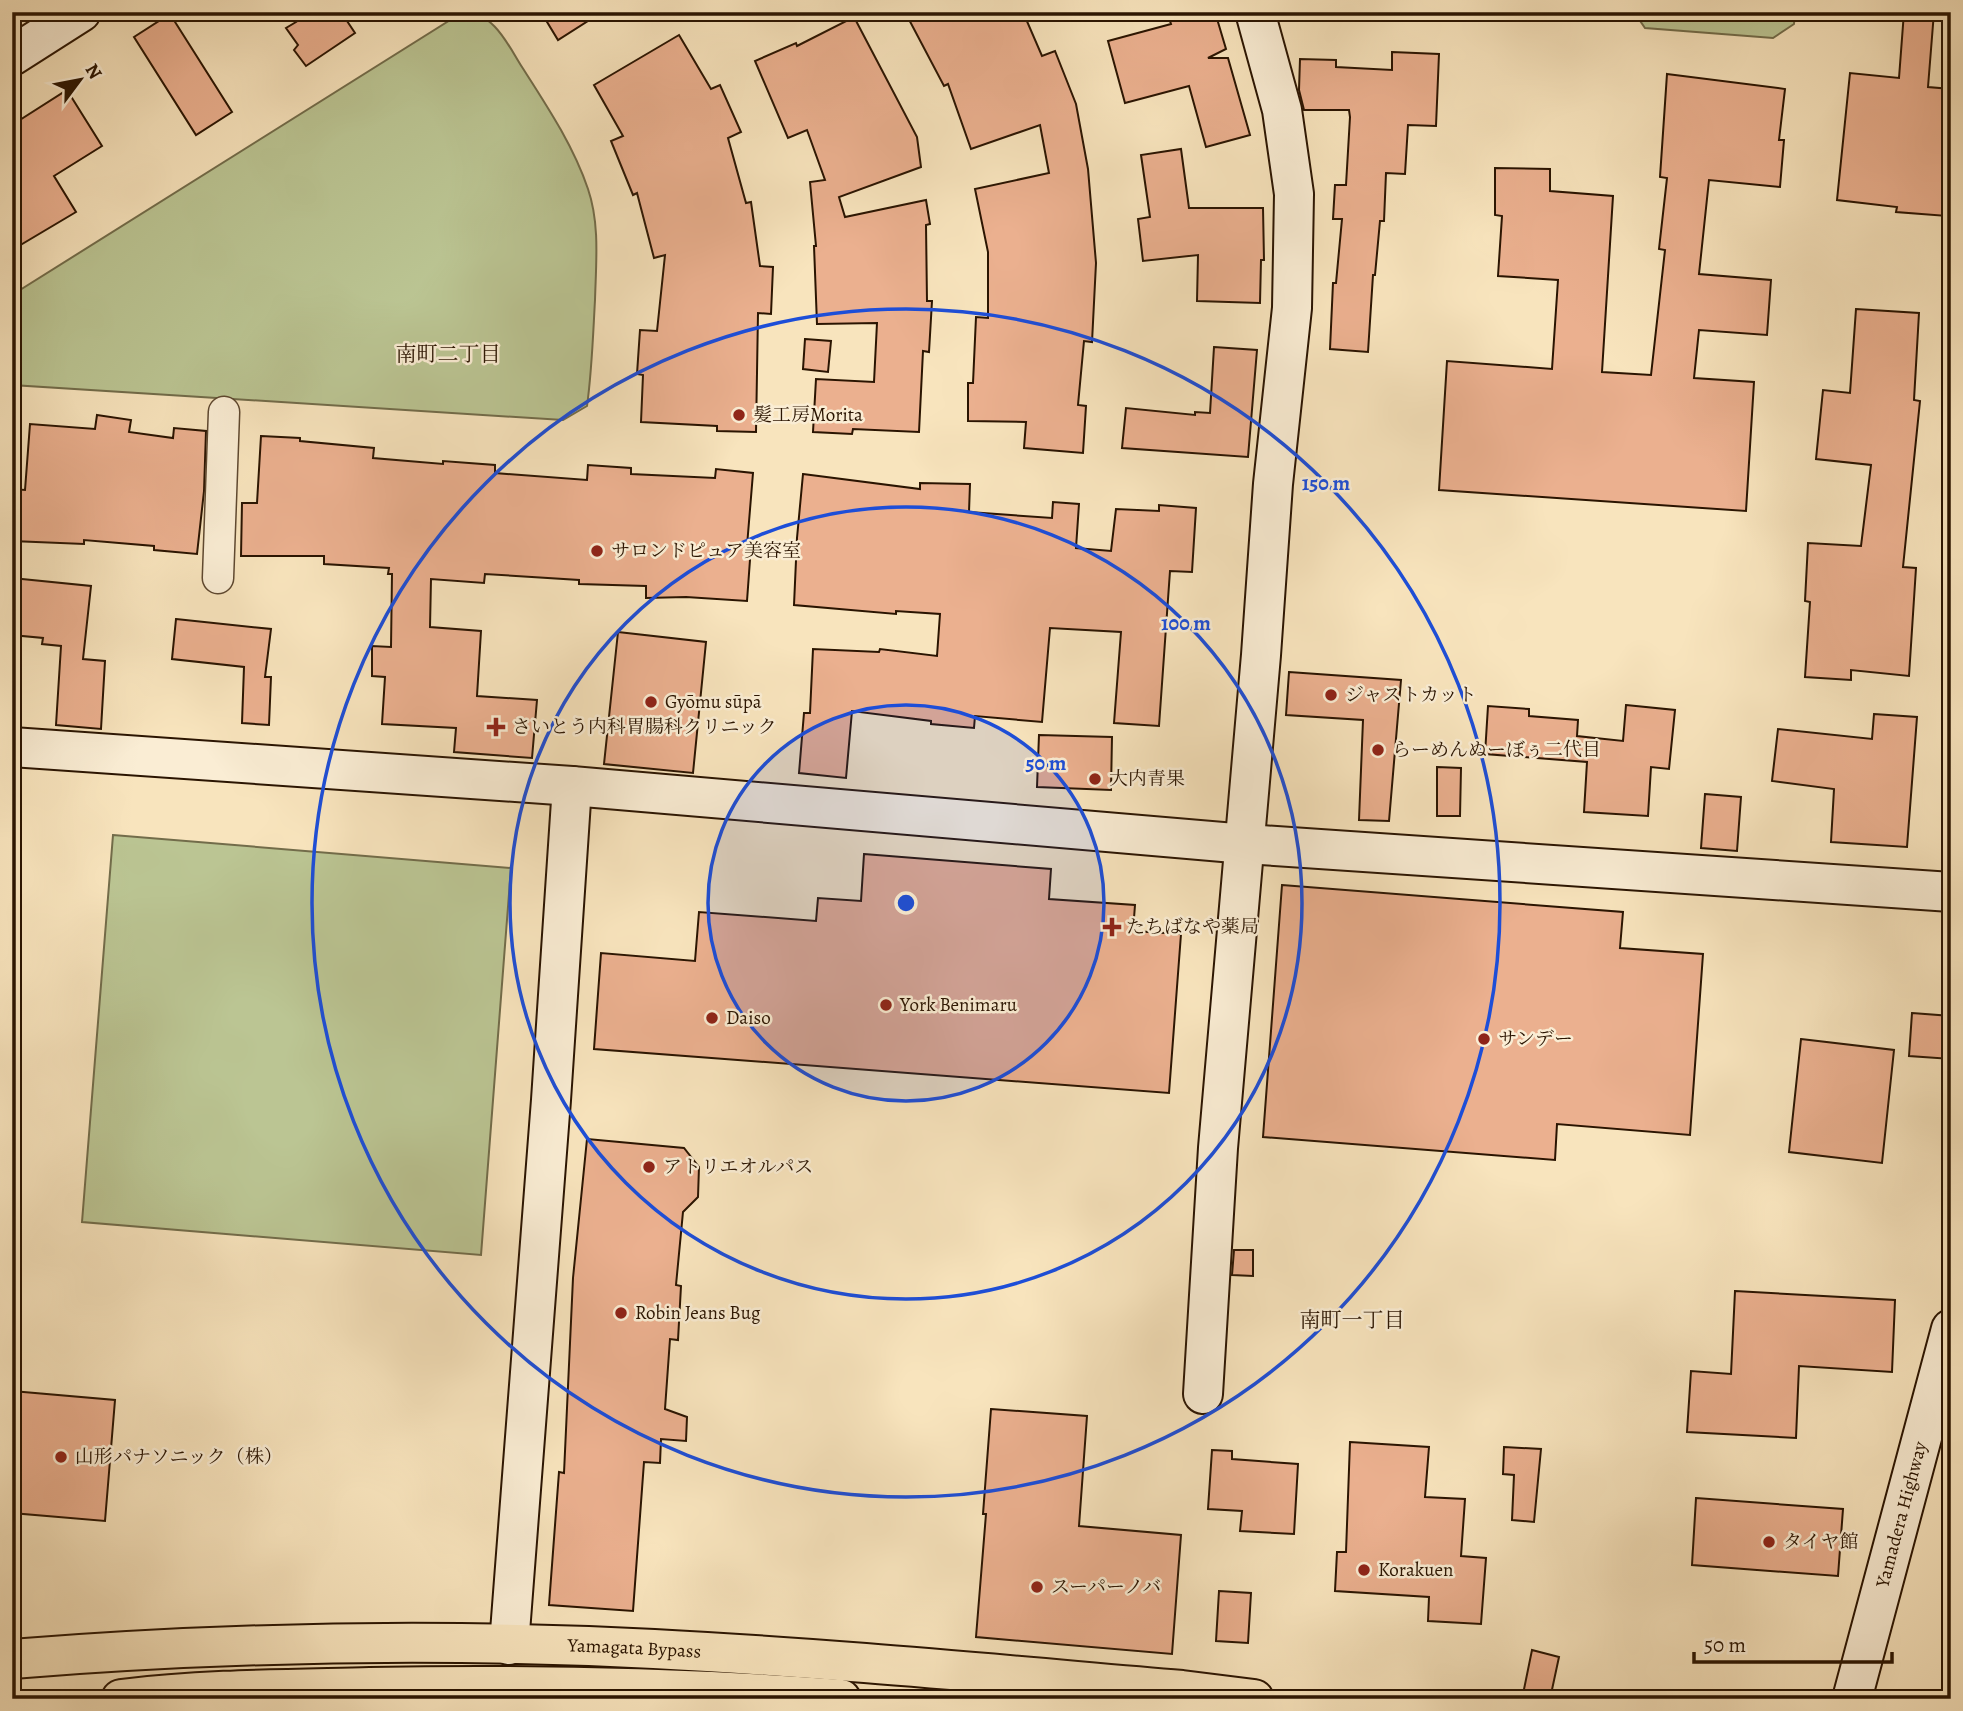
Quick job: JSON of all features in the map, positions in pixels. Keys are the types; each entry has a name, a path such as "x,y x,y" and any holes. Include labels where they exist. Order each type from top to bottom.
{"highway":[{"name":"Yamagata Bypass","path":"12,1659 136,1649 280,1644 653,1649 1182,1690 1254,1699"},
{"name":"Yamagata Bypass","path":"121,1699 281,1689 514,1685 643,1688 841,1699"}],"street":[{"path":"12,56 81,12"},
{"path":"1203,1394 1216,1174 1273,484 1292,308 1294,194 1282,110 1255,12"},
{"path":"218,578 224,412"},
{"path":"12,747 572,786 1245,844 1951,892"},
{"path":"509,1645 572,786"},
{"name":"Yamadera Highway","path":"1852,1699 1951,1329"}],"green space":[{"path":"463,12 474,13 499,31 559,126 588,189 596,230 596,258 587,406 563,420 12,385 12,295"},
{"path":"1634,12 1795,12 1794,24 1773,38 1645,28"},
{"path":"113,835 511,868 481,1255 82,1222"}],"building":[{"path":"289,12 341,12 355,33 306,66 294,50 298,45 286,28 296,22"},
{"path":"541,12 602,12 558,40"},
{"path":"905,12 1023,12 1042,56 1055,51 1076,104 1088,169 1096,263 1092,342 1084,341 1078,405 1086,406 1083,453 1024,448 1026,422 968,421 968,383 973,383 976,317 988,318 988,252 975,189 1049,173 1040,125 971,149 948,84 944,86"},
{"path":"1167,12 1215,12 1226,49 1208,58 1228,58 1250,135 1206,147 1189,86 1125,103 1108,41 1171,24"},
{"path":"1904,12 1934,12 1928,87 1951,89 1947,216 1896,212 1897,207 1837,200 1850,73 1899,78"},
{"path":"170,14 232,112 196,135 134,37"},
{"path":"854,17 917,137 921,167 839,197 845,217 926,200 930,224 926,225 927,301 932,301 929,352 923,351 919,432 853,429 852,434 813,432 816,379 874,382 877,323 817,324 816,246 810,182 825,180 807,130 788,138 755,61 796,43 797,46"},
{"path":"679,35 711,89 720,85 741,132 728,138 746,203 751,202 760,266 773,267 771,314 758,313 756,432 717,431 717,426 641,422 643,375 637,374 640,330 657,331 665,255 654,258 637,193 633,195 611,141 623,136 594,85"},
{"path":"1392,52 1439,54 1436,126 1408,125 1405,174 1386,173 1384,221 1380,221 1373,275 1368,352 1330,349 1333,283 1336,283 1342,219 1333,219 1335,185 1346,185 1350,117 1349,110 1304,110 1299,90 1300,59 1336,60 1336,67 1392,70"},
{"path":"1667,74 1785,89 1779,140 1784,140 1780,187 1709,180 1699,274 1771,280 1767,335 1699,330 1694,378 1754,382 1746,511 1439,490 1447,361 1552,369 1558,280 1498,276 1502,216 1495,215 1495,168 1550,169 1550,191 1613,196 1602,372 1651,375 1665,250 1659,249 1667,178 1660,177"},
{"path":"67,90 102,146 54,176 76,212 12,250 12,125"},
{"path":"1181,149 1189,208 1263,208 1264,260 1261,260 1260,303 1197,301 1198,255 1143,261 1138,219 1150,217 1141,155"},
{"path":"1856,309 1919,313 1914,400 1920,401 1903,567 1916,568 1909,676 1851,670 1851,680 1805,677 1810,602 1805,601 1808,543 1861,546 1871,465 1816,459 1823,390 1850,393"},
{"path":"805,339 831,341 828,372 803,369"},
{"path":"1214,347 1257,350 1248,457 1122,448 1126,408 1195,415 1195,412 1210,413"},
{"path":"97,415 131,420 129,432 173,438 174,428 206,431 204,491 197,554 154,550 154,546 84,540 84,544 12,541 12,489 25,490 30,424 95,429"},
{"path":"261,436 300,438 300,441 374,448 373,458 495,465 495,473 587,480 588,465 631,468 631,474 715,478 716,469 753,473 747,546 751,546 747,601 686,597 646,598 646,586 579,584 579,580 485,574 484,583 431,579 430,627 481,631 477,696 537,700 532,758 454,752 456,728 382,724 385,677 372,676 372,646 391,647 392,574 388,574 389,568 324,564 324,556 241,556 242,503 257,503"},
{"path":"803,474 920,489 920,483 970,484 969,512 1052,518 1053,502 1079,504 1076,548 1111,551 1116,509 1159,511 1159,505 1196,508 1192,572 1170,571 1159,726 1114,723 1121,632 1050,628 1042,722 975,716 974,728 852,711 846,778 799,773 804,713 810,713 813,649 879,652 880,649 937,656 940,614 896,611 896,614 794,605"},
{"path":"12,578 91,586 83,659 105,661 101,729 56,725 61,646 42,644 43,638 12,635"},
{"path":"176,619 271,629 265,677 271,677 269,725 242,723 244,667 172,659"},
{"path":"618,632 706,642 693,773 604,764"},
{"path":"1289,672 1401,680 1389,821 1359,820 1363,720 1286,715"},
{"path":"1626,705 1675,710 1669,769 1651,767 1648,816 1584,812 1587,762 1485,754 1488,706 1529,709 1529,716 1578,720 1577,736 1623,741"},
{"path":"1874,714 1917,717 1907,847 1831,842 1834,789 1772,781 1778,729 1872,739"},
{"path":"1039,735 1112,737 1111,790 1037,787"},
{"path":"1437,767 1461,768 1460,816 1437,816"},
{"path":"1705,794 1741,797 1737,851 1701,848"},
{"name":"York Benimaru","path":"864,854 1051,869 1049,899 1135,905 1133,931 1181,934 1169,1093 594,1049 601,953 695,961 699,912 816,921 818,898 861,901"},
{"name":"サンデー","path":"1282,885 1623,912 1620,948 1703,954 1690,1135 1557,1124 1555,1160 1263,1137"},
{"path":"1912,1013 1951,1016 1951,1059 1909,1056"},
{"path":"1801,1039 1894,1050 1882,1163 1789,1152"},
{"path":"587,1139 684,1148 699,1167 698,1197 683,1212 676,1285 681,1286 678,1340 670,1339 665,1409 687,1417 686,1441 661,1439 660,1463 644,1462 633,1611 549,1605 559,1472 564,1473 573,1278"},
{"path":"1234,1250 1253,1250 1253,1276 1232,1275"},
{"path":"1735,1291 1895,1300 1892,1372 1799,1366 1796,1438 1687,1432 1691,1371 1731,1374"},
{"name":"山形パナソニック（株）","path":"12,1391 115,1400 105,1521 12,1513"},
{"path":"991,1409 1087,1416 1079,1526 1181,1535 1172,1654 976,1637"},
{"path":"1350,1442 1429,1447 1425,1497 1465,1499 1461,1556 1486,1558 1481,1624 1428,1621 1429,1597 1335,1591 1337,1552 1346,1552"},
{"path":"1504,1447 1541,1449 1534,1522 1512,1520 1514,1475 1503,1474"},
{"path":"1212,1450 1232,1451 1232,1459 1298,1464 1294,1534 1240,1531 1242,1511 1208,1509"},
{"path":"1696,1498 1843,1509 1838,1576 1692,1565"},
{"path":"1219,1591 1251,1593 1248,1643 1216,1641"},
{"path":"1532,1650 1559,1657 1550,1699 1522,1699"}],"place":[{"name":"髪工房Morita","path":"739,415"},
{"name":"サロンドピュア美容室","path":"597,551"},
{"name":"ジャストカット","path":"1331,695"},
{"name":"Gyōmu sūpā","path":"651,702"},
{"name":"さいとう内科胃腸科クリニック","path":"496,727"},
{"name":"らーめんぬーぼぅ二代目","path":"1378,750"},
{"name":"大内青果","path":"1095,779"},
{"name":"たちばなや薬局","path":"1112,927"},
{"name":"York Benimaru","path":"886,1005"},
{"name":"Daiso","path":"712,1018"},
{"name":"サンデー","path":"1484,1039"},
{"name":"アトリエオルパス","path":"649,1167"},
{"name":"Robin Jeans Bug","path":"621,1313"},
{"name":"山形パナソニック（株）","path":"61,1457"},
{"name":"タイヤ館","path":"1769,1542"},
{"name":"Korakuen","path":"1364,1570"},
{"name":"スーパーノバ","path":"1037,1587"}],"district":[{"name":"南町二丁目","path":"448,354"},
{"name":"南町一丁目","path":"1352,1320"}]}
